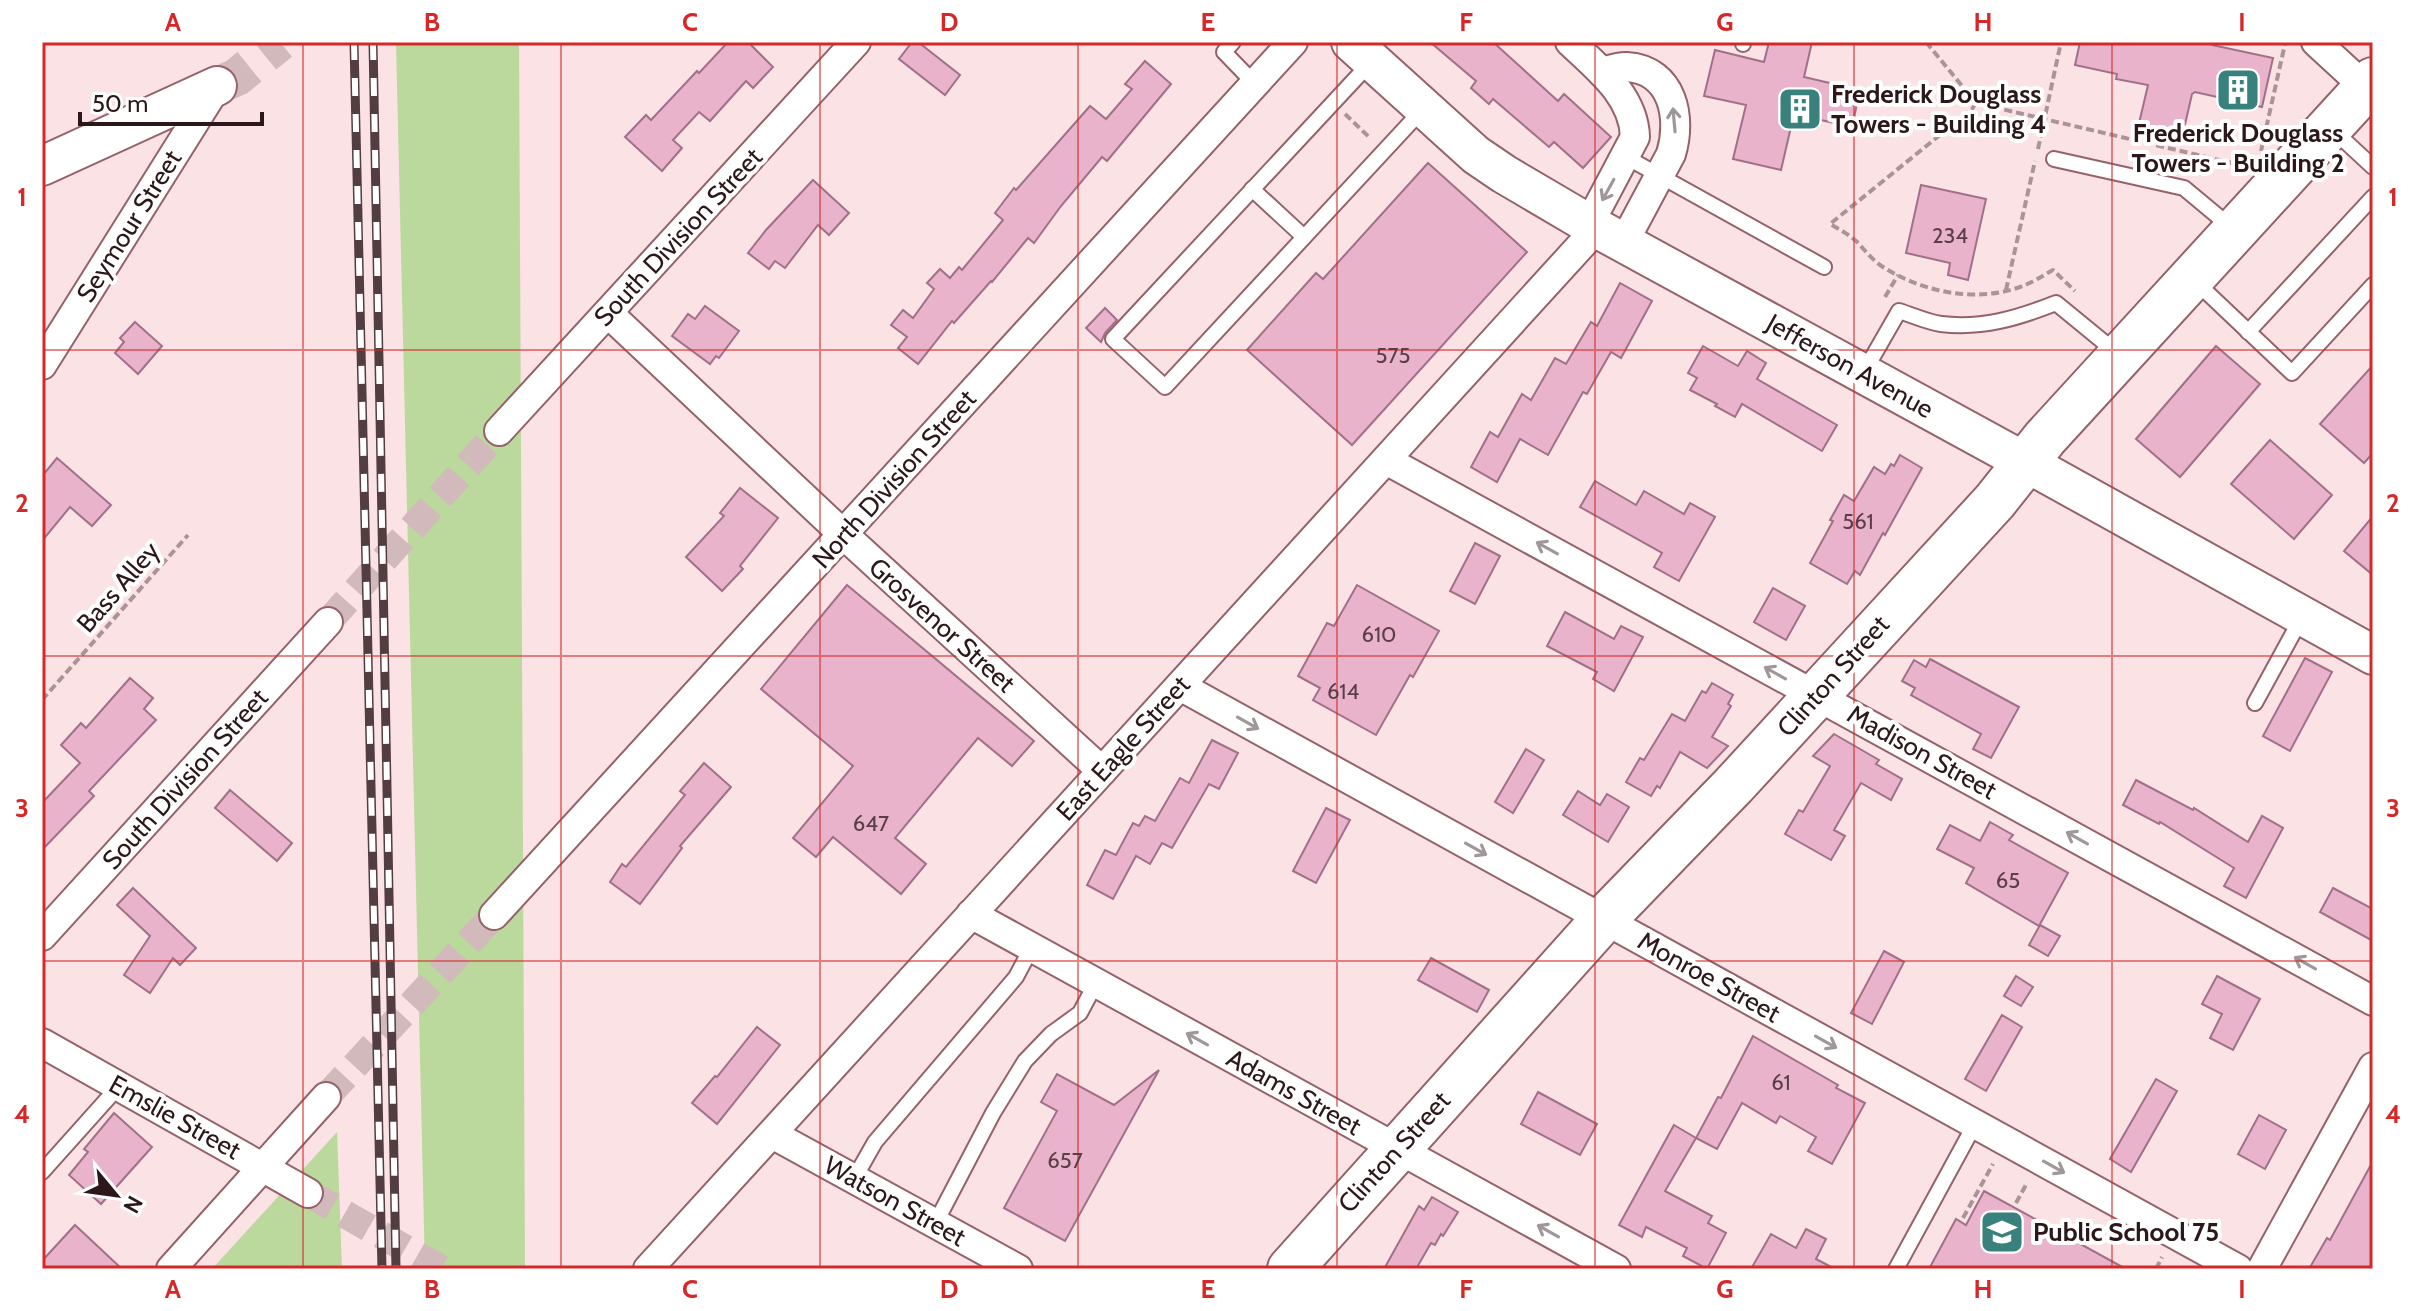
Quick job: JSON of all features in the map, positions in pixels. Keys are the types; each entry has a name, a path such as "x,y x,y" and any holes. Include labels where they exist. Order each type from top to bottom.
{"main road":[{"name":"Clinton Street","path":"1290,1269 1604,919 1817,695 1995,501 2045,438 2369,84"}],"street":[{"name":"South Division Street","path":"499,431 856,42"},
{"name":"North Division Street","path":"494,915 1293,42"},
{"name":"East Eagle Street","path":"1570,42 1602,72 1633,115 1635,137 1603,231"},
{"path":"2316,42 2369,84"},
{"name":"Jefferson Avenue","path":"1362,52 1488,164 1603,231 2373,655"},
{"name":"East Eagle Street","path":"648,1269 1386,460 1603,231 1660,176 1675,142 1676,120 1671,97 1657,78 1639,69 1624,66 1602,72"},
{"path":"42,166 217,86"},
{"name":"Seymour Street","path":"42,365 217,86"},
{"name":"Grosvenor Street","path":"608,313 1102,771"},
{"name":"Madison Street","path":"1386,460 2373,1001"},
{"name":"South Division Street","path":"42,936 328,622"},
{"name":"Monroe Street","path":"1180,686 2238,1269"},
{"name":"Adams Street","path":"971,914 1616,1269"},
{"name":"Emslie Street","path":"42,1043 308,1193"},
{"path":"2262,1269 2373,1067"},
{"path":"171,1269 326,1097"},
{"name":"Watson Street","path":"772,1134 1018,1269"}],"lane":[{"path":"1223,45 1254,83"},
{"path":"1362,52 1252,189 1113,339 1154,378 1165,387 1424,108"},
{"path":"2330,126 2373,167"},
{"path":"1626,157 1824,267"},
{"path":"2054,159 2184,188 2235,231"},
{"path":"1252,189 1304,237"},
{"path":"2248,332 2373,197"},
{"path":"2192,279 2292,373 2373,285"},
{"path":"1863,374 1899,311 1939,323 1980,325 2019,318 2056,303 2120,356"},
{"path":"2255,703 2303,616"},
{"path":"854,1179 875,1142 1016,977 1032,947"},
{"path":"935,1224 993,1113 1025,1061 1051,1034 1080,1013 1096,983"},
{"path":"42,1172 119,1086"},
{"path":"1896,1269 1975,1124"}],"path":[{"path":"1926,42 1976,103 2255,169"},
{"path":"1976,103 1830,224 1849,235 1882,266 1933,290 1950,294 2006,291 2061,42"},
{"path":"2261,151 2285,44"},
{"path":"1345,115 1374,141"},
{"name":"Bass Alley","path":"42,700 188,535"},
{"path":"1963,1218 2006,1141"}],"green space":[{"path":"396,42 519,42 525,1269 425,1269"},
{"path":"337,1132 342,1269 212,1269"}],"building":[{"path":"728,42 748,42 773,67 753,88 746,81 710,121 699,112 673,140 682,148 662,171 625,137 646,115 651,120"},
{"path":"912,42 918,42 960,75 945,95 899,59"},
{"path":"1430,42 1493,42 1558,101 1564,94 1611,137 1583,168 1554,142 1549,147 1493,99 1489,104 1471,88 1476,81"},
{"name":"Frederick Douglass Towers - Building 4","path":"1769,42 1812,42 1804,77 1860,90 1852,127 1794,114 1781,170 1733,159 1746,105 1704,96 1715,50 1764,62"},
{"name":"Frederick Douglass Towers - Building 2","path":"2080,42 2212,42 2212,45 2273,58 2262,107 2195,92 2181,142 2137,132 2148,85 2116,79 2117,74 2075,65"},
{"path":"1145,61 1171,84 1107,161 1102,157 1034,243 1028,238 992,282 954,323 952,321 918,364 898,348 907,337 891,325 903,310 913,318 934,289 927,283 940,269 950,278 959,267 962,270 1003,220 995,213 1014,188 1016,190 1090,106 1106,119 1132,89 1125,84"},
{"path":"1428,163 1527,252 1352,445 1247,350 1316,273 1323,279"},
{"path":"813,180 849,213 829,235 818,225 785,268 775,261 769,269 748,253"},
{"path":"1921,185 1986,199 1968,280 1948,275 1950,263 1906,253"},
{"path":"1620,283 1652,301 1621,358 1611,352 1587,394 1583,392 1548,455 1520,439 1497,482 1471,467 1490,432 1498,437 1522,394 1531,400 1555,358 1566,364 1591,322 1597,326"},
{"path":"705,306 739,331 719,358 716,356 710,364 672,336 688,314 695,319"},
{"path":"1105,308 1117,320 1101,342 1086,328"},
{"path":"135,322 162,346 138,374 115,353 124,342 120,338"},
{"path":"1703,346 1738,366 1747,351 1766,363 1757,379 1837,425 1822,451 1742,404 1735,417 1690,390 1697,378 1688,373"},
{"path":"2216,346 2260,384 2180,477 2136,439"},
{"path":"2373,365 2373,453 2364,463 2320,424"},
{"path":"2270,440 2332,495 2294,539 2231,484"},
{"path":"1900,455 1922,468 1860,575 1855,571 1847,584 1810,563 1844,495 1854,501 1874,467 1885,474"},
{"path":"57,458 111,505 92,526 70,507 42,541 42,476"},
{"path":"1595,481 1636,505 1644,491 1684,514 1690,503 1715,517 1679,581 1654,567 1662,553 1580,507"},
{"path":"740,488 778,518 740,566 743,569 722,591 686,557 724,516 720,513"},
{"path":"2373,516 2373,575 2344,551"},
{"path":"1475,543 1500,556 1475,604 1450,591"},
{"path":"847,585 1034,741 1012,766 978,738 895,838 926,864 901,894 833,837 816,857 793,838 853,766 761,689"},
{"path":"1357,585 1439,631 1376,735 1313,700 1320,688 1298,676 1327,623 1334,626"},
{"path":"1773,588 1805,606 1786,640 1754,622"},
{"path":"1565,612 1614,639 1621,626 1643,637 1614,691 1593,679 1597,672 1547,646"},
{"path":"2305,658 2332,672 2290,751 2263,736"},
{"path":"1930,659 2019,707 1991,758 1973,749 1981,734 1911,695 1915,688 1902,681 1914,660 1926,667"},
{"path":"130,678 153,698 144,709 156,720 89,791 94,796 42,850 42,803 80,763 61,745 81,723 86,728"},
{"path":"1712,683 1733,695 1728,704 1731,706 1712,737 1728,746 1707,768 1680,752 1660,788 1657,786 1651,796 1626,782 1640,758 1644,760 1672,714 1685,721 1702,691 1706,693"},
{"path":"1834,734 1879,760 1876,764 1902,779 1891,800 1861,783 1834,830 1845,836 1831,860 1785,834 1799,810 1803,812 1830,766 1813,756"},
{"path":"1212,740 1238,753 1219,789 1209,784 1172,848 1162,843 1150,864 1136,856 1113,899 1087,885 1105,850 1116,855 1133,823 1139,826 1145,816 1155,821 1180,778 1189,783"},
{"path":"1526,749 1544,760 1513,813 1495,802"},
{"path":"704,763 731,787 680,846 682,848 640,904 610,882 622,864 626,867 685,795 680,791"},
{"path":"2136,780 2194,808 2248,842 2262,816 2283,828 2246,898 2224,886 2234,868 2160,822 2123,805"},
{"path":"230,790 292,843 277,861 215,808"},
{"path":"1578,791 1600,805 1607,794 1629,807 1608,842 1563,815"},
{"path":"1326,808 1350,820 1316,883 1293,871"},
{"path":"1990,822 2013,835 2009,840 2068,873 2039,926 1966,883 1974,868 1937,849 1950,825 1980,841"},
{"path":"133,888 196,948 180,965 173,958 150,993 124,975 150,936 117,905"},
{"path":"2333,888 2373,909 2373,941 2320,912"},
{"path":"2040,925 2060,936 2048,956 2029,945"},
{"path":"1884,951 1904,962 1872,1024 1851,1013"},
{"path":"1431,958 1489,990 1477,1012 1418,980"},
{"path":"2016,976 2033,987 2021,1006 2004,996"},
{"path":"2217,976 2260,999 2233,1050 2210,1038 2222,1014 2202,1004"},
{"path":"2002,1015 2022,1027 1986,1091 1965,1079"},
{"path":"757,1027 780,1045 717,1124 692,1103"},
{"path":"1753,1036 1865,1103 1832,1164 1808,1151 1816,1137 1780,1116 1776,1123 1742,1103 1717,1149 1696,1138"},
{"path":"1159,1070 1065,1241 1004,1208 1057,1111 1041,1102 1057,1074 1114,1105"},
{"path":"2156,1079 2177,1091 2131,1172 2110,1159"},
{"path":"1538,1092 1597,1124 1580,1155 1521,1124"},
{"path":"114,1113 152,1147 101,1204 69,1175 88,1152 84,1149"},
{"path":"2259,1115 2286,1130 2265,1169 2238,1154"},
{"path":"1674,1125 1696,1138 1665,1191 1712,1216 1708,1223 1726,1233 1707,1269 1683,1256 1687,1248 1646,1227 1642,1237 1619,1225"},
{"path":"2373,1161 2373,1269 2309,1269 2327,1238 2330,1240"},
{"path":"1984,1191 2126,1269 1929,1269 1956,1219 1966,1225"},
{"path":"1432,1197 1458,1212 1443,1236 1441,1234 1435,1245 1431,1243 1416,1269 1384,1269 1419,1206 1424,1210"},
{"path":"75,1225 122,1269 42,1269 42,1261"},
{"path":"1806,1229 1826,1239 1816,1259 1835,1269 1751,1269 1771,1234 1796,1248"}],"tunnel":[{"path":"217,86 237,77 280,42"},
{"path":"328,622 499,431"},
{"path":"326,1097 494,915"},
{"path":"308,1193 441,1269"}],"railway":[{"path":"354,42 382,1269"},
{"path":"373,42 396,1269"}],"place":[{"name":"Frederick Douglass Towers - Building 2","path":"2238,90"},
{"name":"Frederick Douglass Towers - Building 4","path":"1800,109"},
{"name":"Public School 75","path":"2002,1232"}]}
